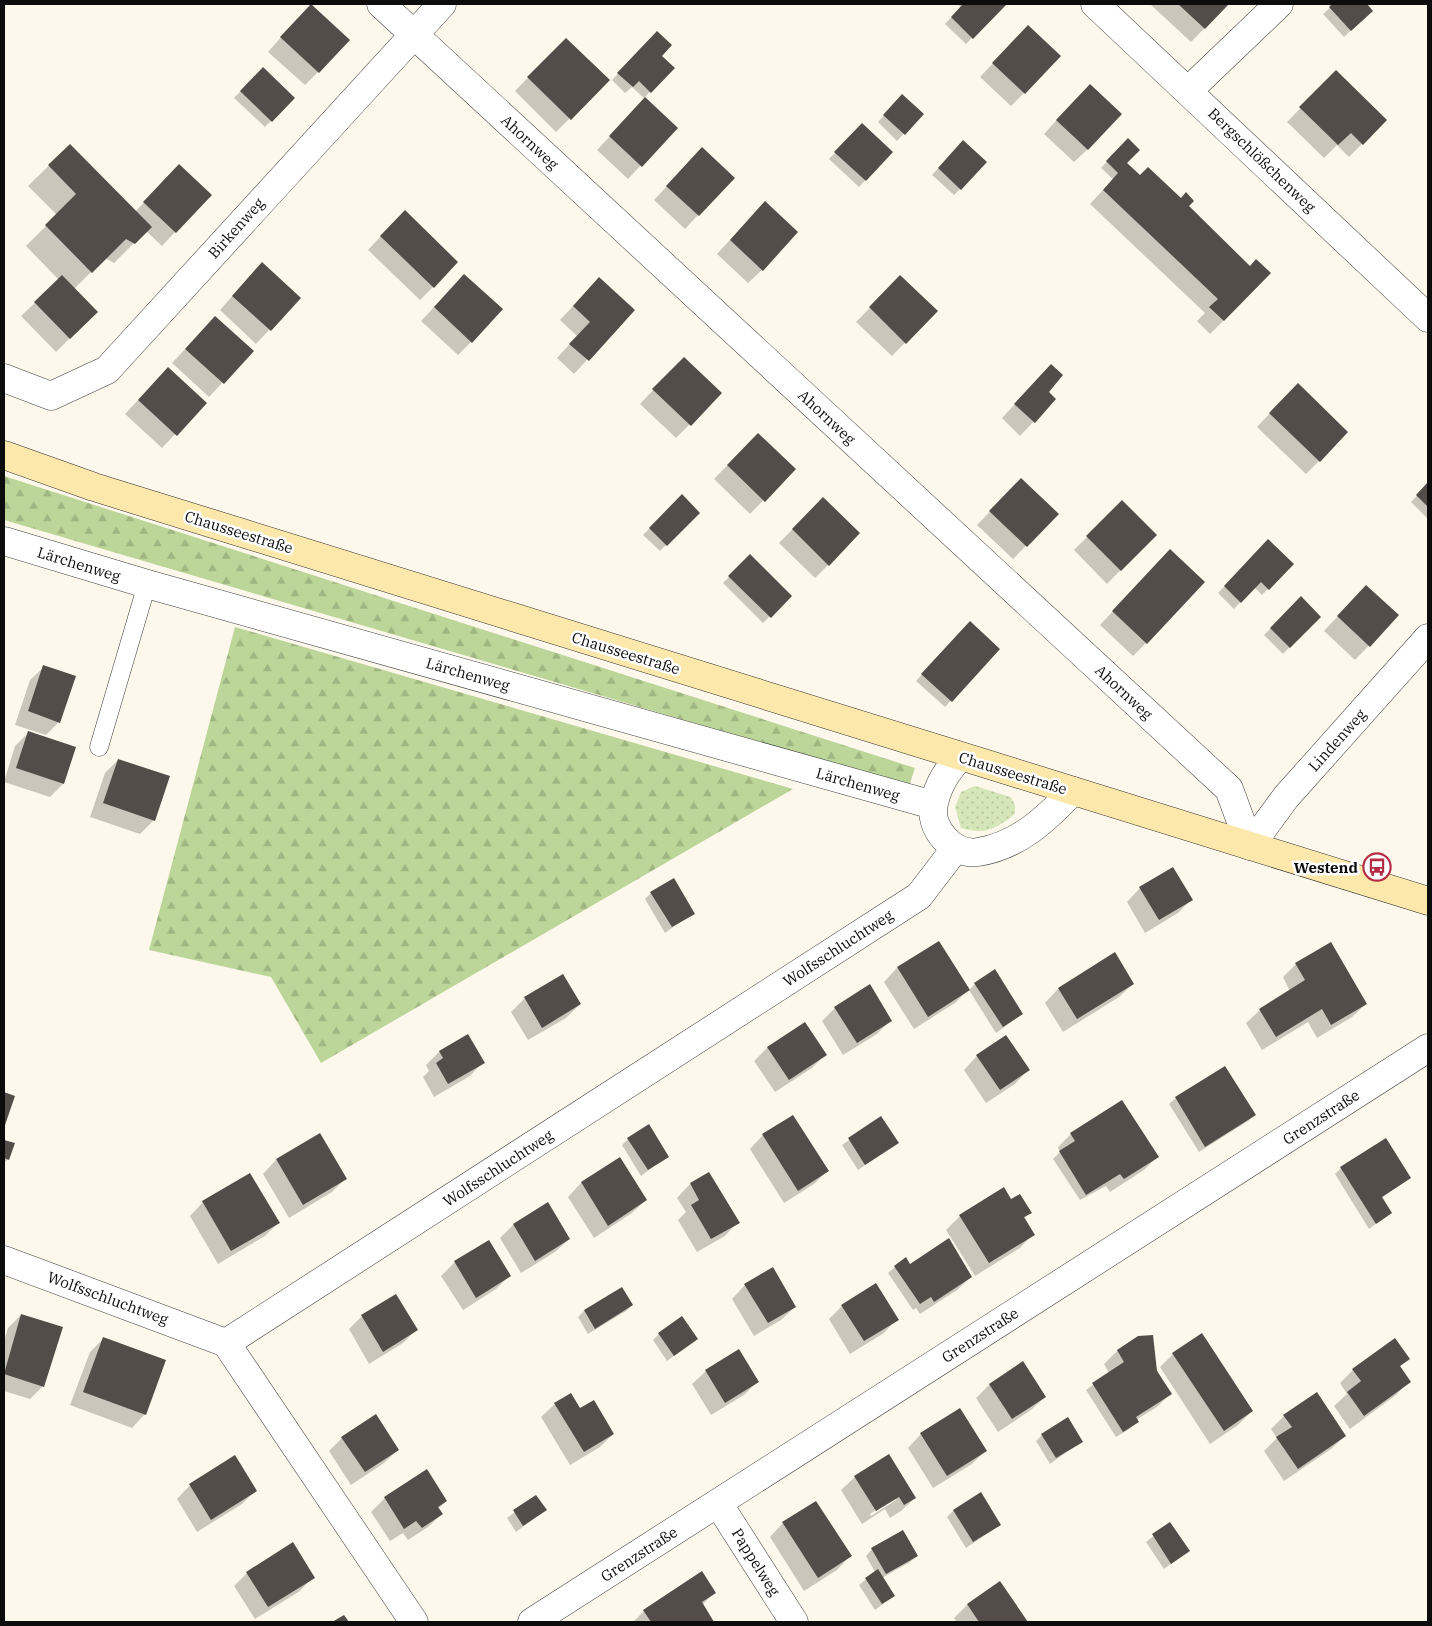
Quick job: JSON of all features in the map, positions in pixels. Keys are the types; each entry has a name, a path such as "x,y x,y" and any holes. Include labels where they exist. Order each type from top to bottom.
{"main road":[{"name":"Chausseestraße","path":"4,455 113,493 1250,846"},
{"path":"1250,846 1428,901"}],"street":[{"name":"Ahornweg","path":"381,4 1229,789 1250,846"},
{"name":"Birkenweg","path":"4,378 52,396 107,370 442,4"},
{"name":"Bergschlößchenweg","path":"1095,4 1189,90 1428,318"},
{"path":"1189,90 1279,4"},
{"name":"Lärchenweg","path":"4,541 147,584 933,805"},
{"name":"Lindenweg","path":"1250,846 1286,798 1428,638"},
{"path":"960,757 943,776 933,805 935,821 943,837 955,849 976,852 996,848 1018,838 1045,819 1073,791"},
{"name":"Wolfsschluchtweg","path":"4,1260 226,1343 919,896 955,849"},
{"name":"Grenzstraße","path":"532,1622 1428,1048"},
{"path":"226,1343 414,1622"},
{"name":"Pappelweg","path":"718,1503 794,1622"}],"lane":[{"path":"100,747 147,584"}],"green space":[{"path":"4,476 915,768 909,786 4,520"},
{"path":"235,627 793,789 321,1063 271,977 149,950"},
{"path":"975,786 1011,797 1015,805 1015,814 1002,824 984,831 961,828 955,807 961,792"}],"building":[{"path":"311,4 350,40 319,73 280,37"},
{"path":"963,4 1007,4 973,39 951,17"},
{"path":"1178,4 1229,4 1205,29"},
{"path":"1332,4 1367,4 1373,11 1351,31 1329,7"},
{"path":"1028,25 1061,56 1025,94 992,63"},
{"path":"657,31 672,45 662,56 675,68 651,93 639,81 633,87 617,73"},
{"path":"566,38 610,80 571,120 527,77"},
{"path":"263,67 295,98 272,122 240,91"},
{"path":"1336,70 1387,120 1363,145 1351,133 1338,145 1299,107"},
{"path":"1090,84 1122,114 1088,150 1056,120"},
{"path":"902,94 924,114 905,135 883,115"},
{"path":"645,97 678,128 642,167 609,136"},
{"path":"862,123 893,152 866,181 834,152"},
{"path":"1128,138 1140,150 1127,163 1140,175 1148,167 1181,198 1186,192 1194,201 1189,206 1250,266 1256,259 1271,273 1224,321 1209,307 1218,299 1103,190 1118,173 1106,161"},
{"path":"963,140 987,162 961,190 938,168"},
{"path":"70,144 152,227 135,244 126,239 92,273 45,225 76,194 48,165"},
{"path":"702,147 735,178 699,216 666,186"},
{"path":"179,164 212,195 176,233 143,202"},
{"path":"765,201 798,232 763,271 730,240"},
{"path":"405,210 458,262 434,288 380,236"},
{"path":"262,262 301,298 271,331 232,296"},
{"path":"464,274 503,309 472,343 434,307"},
{"path":"62,275 98,312 70,339 34,302"},
{"path":"900,275 938,311 906,344 869,307"},
{"path":"599,277 635,310 589,361 569,344 590,322 573,306"},
{"path":"215,316 254,351 224,384 185,349"},
{"path":"684,357 722,393 691,426 652,389"},
{"path":"1051,364 1063,375 1049,392 1056,399 1035,423 1014,404"},
{"path":"168,367 207,403 177,436 138,400"},
{"path":"1298,383 1348,432 1320,462 1269,413"},
{"path":"758,433 796,469 765,502 727,465"},
{"path":"1021,478 1059,514 1027,547 989,511"},
{"path":"1428,482 1428,507 1416,495"},
{"path":"682,494 700,513 667,546 649,528"},
{"path":"823,497 860,533 829,566 792,529"},
{"path":"1122,500 1157,535 1121,571 1086,536"},
{"path":"1268,539 1294,564 1269,590 1261,582 1241,603 1224,586"},
{"path":"1170,549 1205,582 1147,644 1112,611"},
{"path":"750,554 792,596 771,618 728,576"},
{"path":"1366,585 1399,615 1370,647 1337,616"},
{"path":"1301,596 1321,617 1290,648 1270,628"},
{"path":"970,621 1000,649 952,702 921,674"},
{"path":"43,665 76,676 60,723 28,711"},
{"path":"28,731 76,747 64,784 16,768"},
{"path":"118,759 170,776 155,821 103,803"},
{"path":"1173,867 1193,900 1159,920 1139,887"},
{"path":"674,878 695,914 672,927 650,892"},
{"path":"939,941 970,990 928,1017 897,967"},
{"path":"1331,942 1367,1004 1331,1025 1322,1009 1276,1037 1259,1009 1305,980 1295,963"},
{"path":"1115,952 1134,984 1077,1019 1058,988"},
{"path":"995,969 1023,1014 1003,1027 974,983"},
{"path":"563,974 581,1004 542,1028 524,997"},
{"path":"870,984 892,1021 857,1043 834,1007"},
{"path":"805,1022 827,1055 789,1080 767,1047"},
{"path":"468,1034 485,1063 448,1084 436,1063 443,1058 439,1051"},
{"path":"1006,1035 1030,1070 1000,1090 976,1055"},
{"path":"1225,1066 1256,1115 1205,1147 1175,1097"},
{"path":"4,1092 15,1096 4,1128"},
{"path":"1122,1100 1159,1157 1124,1179 1120,1174 1086,1195 1059,1151 1075,1141 1070,1133"},
{"path":"793,1115 829,1171 798,1191 762,1134"},
{"path":"881,1116 899,1143 865,1165 848,1138"},
{"path":"649,1124 669,1157 648,1170 627,1138"},
{"path":"320,1133 347,1179 303,1205 276,1159"},
{"path":"1386,1138 1411,1178 1382,1197 1392,1213 1376,1224 1340,1167"},
{"path":"4,1140 15,1143 9,1160 4,1158"},
{"path":"620,1157 647,1200 608,1226 581,1182"},
{"path":"709,1172 740,1223 711,1239 691,1205 699,1200 690,1183"},
{"path":"250,1173 280,1223 231,1251 202,1201"},
{"path":"1004,1187 1011,1199 1020,1194 1032,1213 1024,1217 1035,1235 989,1263 959,1215"},
{"path":"548,1202 570,1239 535,1261 513,1224"},
{"path":"949,1238 972,1277 934,1302 931,1297 920,1304 894,1266 906,1257 910,1264"},
{"path":"489,1240 511,1276 476,1298 454,1261"},
{"path":"773,1267 796,1307 768,1323 744,1284"},
{"path":"876,1283 899,1320 864,1341 841,1305"},
{"path":"622,1287 633,1305 595,1329 584,1310"},
{"path":"396,1294 418,1330 383,1352 361,1315"},
{"path":"21,1314 63,1327 44,1387 4,1374"},
{"path":"682,1316 698,1339 674,1356 658,1333"},
{"path":"1202,1333 1253,1411 1224,1431 1172,1353"},
{"path":"1153,1335 1157,1371 1172,1394 1136,1417 1139,1422 1123,1432 1092,1383 1124,1362 1117,1350 1138,1336"},
{"path":"103,1337 166,1360 146,1415 83,1392"},
{"path":"1395,1338 1410,1359 1400,1366 1411,1382 1364,1416 1347,1392 1361,1381 1352,1369"},
{"path":"739,1349 759,1382 725,1403 705,1370"},
{"path":"1023,1361 1046,1397 1012,1419 989,1384"},
{"path":"1317,1392 1346,1436 1298,1469 1276,1437 1292,1427 1283,1415"},
{"path":"571,1393 580,1408 594,1400 614,1434 584,1452 554,1403"},
{"path":"960,1408 987,1451 947,1476 920,1433"},
{"path":"376,1414 399,1450 365,1472 341,1437"},
{"path":"1068,1417 1083,1442 1056,1458 1041,1434"},
{"path":"889,1454 916,1498 904,1505 899,1497 876,1511 854,1476"},
{"path":"235,1455 257,1491 211,1520 189,1484"},
{"path":"427,1469 447,1501 438,1507 443,1514 422,1528 416,1521 404,1529 384,1497"},
{"path":"981,1492 1001,1525 973,1542 953,1510"},
{"path":"536,1495 547,1510 523,1526 513,1510"},
{"path":"816,1501 852,1556 818,1578 782,1522"},
{"path":"1170,1522 1190,1551 1171,1564 1152,1534"},
{"path":"903,1530 918,1556 886,1574 871,1548"},
{"path":"293,1542 315,1578 268,1607 246,1572"},
{"path":"878,1569 895,1596 882,1604 865,1578"},
{"path":"702,1571 716,1593 702,1602 714,1622 651,1622 643,1610"},
{"path":"1000,1581 1028,1622 979,1622 967,1604"},
{"path":"344,1615 349,1622 332,1622"}],"place":[{"name":"Westend","path":"1377,867"}]}
